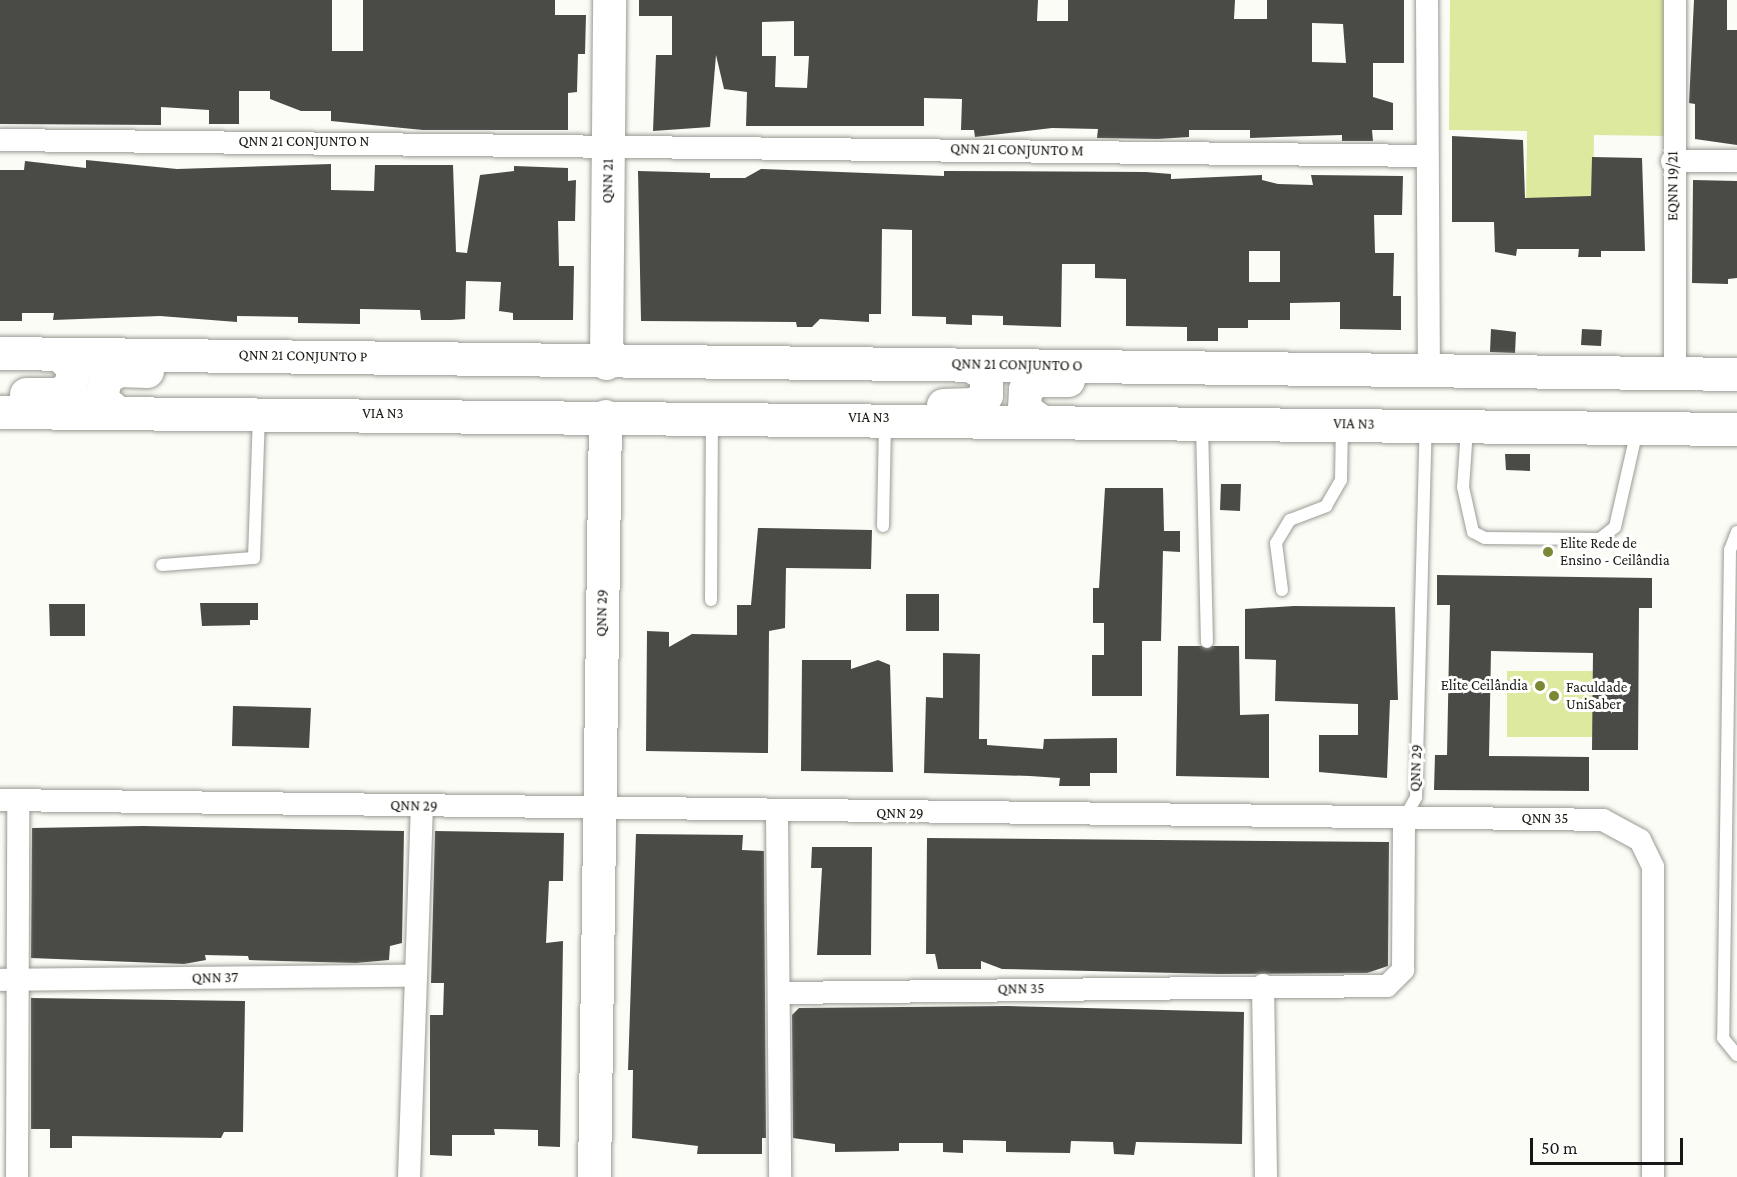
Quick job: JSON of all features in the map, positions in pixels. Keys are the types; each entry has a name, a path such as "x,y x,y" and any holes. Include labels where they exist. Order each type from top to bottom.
{"main road":[{"name":"QNN 21","path":"606,363 609,0"},
{"name":"QNN 21 CONJUNTO P","path":"0,353 606,363"},
{"path":"0,394 63,392 72,382 74,369 59,354"},
{"path":"116,411 104,404 100,390 106,377 119,370 251,372 348,357"},
{"name":"QNN 21 CONJUNTO O","path":"606,363 1418,369"},
{"path":"757,419 839,403 974,405 986,395 988,381 970,365"},
{"path":"1041,421 1028,414 1022,403 1024,389 1037,380 1338,385 1418,369 1737,374"},
{"name":"VIA N3","path":"0,412 116,411 712,419 885,418 1735,431"},
{"name":"QNN 29","path":"599,809 606,416"},
{"path":"594,1177 599,809"}],"street":[{"path":"1418,369 1426,156 1427,0"},
{"name":"EQNN 19/21","path":"1674,0 1672,161 1675,373"},
{"name":"QNN 21 CONJUNTO N","path":"0,140 608,145"},
{"name":"QNN 21 CONJUNTO M","path":"608,145 1426,156"},
{"path":"1672,161 1737,161"},
{"path":"9,800 8,980 17,1177"},
{"name":"QNN 29","path":"9,800 777,813 1404,819"},
{"path":"409,1177 414,976 422,806"},
{"path":"777,813 780,1177"},
{"name":"QNN 35","path":"780,993 1263,985 1381,987 1397,981 1404,964 1404,819 1603,820 1621,825 1640,840 1653,867 1653,1177"},
{"name":"QNN 37","path":"8,980 414,976"},
{"path":"1263,985 1266,1177"}],"lane":[{"path":"162,565 254,558 259,414"},
{"path":"883,526 885,418"},
{"path":"711,600 712,419"},
{"path":"1202,423 1207,642"},
{"path":"1282,590 1276,543 1290,520 1326,506 1341,480 1342,424"},
{"name":"QNN 29","path":"1404,819 1416,797 1426,426"},
{"path":"1467,426 1466,518 1473,532 1485,538 1610,536 1637,428"},
{"path":"1737,532 1730,550 1723,1038 1737,1055"}],"green space":[{"path":"1450,0 1667,0 1666,136 1594,135 1593,199 1526,198 1527,131 1449,130"},
{"path":"1507,671 1597,671 1597,737 1507,737"}],"building":[{"path":"0,0 332,0 332,51 363,51 363,0 555,0 555,15 586,15 585,54 578,54 577,92 568,93 568,130 423,130 331,121 331,111 301,111 270,99 270,91 239,91 239,124 209,124 209,110 161,107 161,125 0,124"},
{"path":"639,0 1038,0 1037,21 1068,21 1068,0 1235,0 1234,19 1267,19 1267,0 1404,0 1404,63 1373,63 1373,97 1393,103 1393,130 1372,130 1373,141 1342,141 1342,135 1250,138 1250,130 1189,130 1189,137 1158,139 1097,138 1098,129 1052,128 975,137 974,130 961,130 962,99 924,98 924,126 746,126 747,92 724,89 716,55 710,127 653,131 656,55 672,55 672,16 639,16","holes":["794,21 794,56 809,56 807,88 775,87 776,56 762,56 762,22","1312,23 1343,24 1346,63 1312,62"]},
{"path":"1694,0 1727,0 1727,30 1737,30 1737,145 1695,139 1695,104 1689,103"},
{"path":"1452,136 1523,140 1525,198 1591,196 1592,157 1642,158 1645,251 1601,251 1601,257 1578,257 1579,249 1517,249 1516,256 1495,252 1494,222 1452,222"},
{"path":"86,160 177,169 331,164 331,190 374,191 375,165 453,165 456,252 467,253 480,175 514,171 514,166 568,168 568,181 576,180 575,221 558,221 559,266 574,266 573,320 513,320 513,313 499,311 501,282 466,281 465,319 421,320 420,310 360,309 360,324 298,323 298,317 237,316 237,322 160,316 53,320 54,313 22,313 22,321 0,321 0,170 24,170 25,161 86,168"},
{"path":"761,169 944,176 944,171 1146,172 1171,174 1171,179 1262,175 1262,180 1278,184 1313,185 1311,175 1403,176 1402,215 1374,215 1375,253 1394,253 1393,296 1401,296 1401,330 1340,329 1340,302 1290,303 1290,320 1248,320 1248,328 1218,328 1218,341 1187,341 1187,327 1126,326 1126,279 1095,278 1095,264 1062,264 1061,327 1003,325 1003,316 972,315 972,325 946,324 946,317 912,316 912,230 882,229 881,314 869,314 869,322 820,319 812,327 797,327 796,322 641,321 638,171 710,173 710,178 745,178","holes":["1249,251 1280,251 1280,282 1249,282"]},
{"path":"1693,180 1737,181 1737,278 1728,279 1728,284 1692,283"},
{"path":"1491,329 1516,332 1515,353 1490,352"},
{"path":"1582,329 1602,330 1601,346 1581,345"},
{"path":"1505,454 1530,454 1530,471 1506,470"},
{"path":"1221,484 1241,484 1240,511 1220,510"},
{"path":"1105,488 1163,488 1164,531 1180,531 1180,552 1163,551 1161,641 1142,641 1142,696 1092,696 1092,655 1104,655 1104,623 1093,623 1093,588 1099,588"},
{"path":"758,528 872,530 871,569 786,568 785,628 769,631 768,753 646,751 647,631 669,632 669,647 692,634 737,635 737,605 751,605"},
{"name":"Elite Ceilândia","path":"1437,575 1652,578 1652,608 1639,608 1638,750 1592,750 1593,653 1491,651 1489,756 1589,757 1589,791 1434,790 1435,755 1447,755 1450,605 1437,605"},
{"path":"906,594 939,594 939,631 906,631"},
{"path":"200,603 258,603 258,620 250,620 250,625 202,626"},
{"path":"49,604 85,604 85,636 50,636"},
{"path":"1294,606 1395,607 1398,700 1390,700 1387,778 1319,772 1319,735 1358,735 1358,704 1275,701 1276,660 1245,659 1245,609"},
{"path":"1178,646 1239,646 1240,715 1269,714 1269,778 1176,776"},
{"path":"943,653 980,654 979,739 987,739 987,745 1043,749 1044,739 1117,738 1117,773 1090,773 1090,786 1059,786 1060,778 924,773 926,697 943,698"},
{"path":"802,660 851,660 851,669 878,660 890,665 893,772 801,771"},
{"path":"233,706 311,708 309,748 232,746"},
{"path":"143,826 404,831 402,943 390,946 389,960 356,963 249,960 248,956 205,955 206,960 184,964 31,958 32,828"},
{"path":"435,831 564,833 563,881 549,881 546,943 563,941 560,1147 538,1146 538,1130 494,1129 495,1135 452,1135 452,1156 430,1155 430,1015 443,1015 444,983 431,983"},
{"path":"636,834 743,835 742,850 764,851 766,1138 762,1138 762,1154 697,1154 698,1146 632,1138 633,1070 628,1070"},
{"path":"927,838 1389,842 1388,966 1367,973 1219,974 1002,969 981,961 981,969 938,969 935,954 926,954"},
{"path":"812,847 872,847 871,955 817,955 822,868 811,868"},
{"path":"31,998 245,1001 243,1132 224,1132 221,1138 72,1136 72,1148 50,1148 50,1129 31,1129"},
{"path":"1007,1006 1244,1012 1242,1144 1136,1142 1134,1155 1114,1154 1113,1142 1071,1141 1070,1153 1006,1152 1006,1141 963,1140 963,1153 943,1152 943,1143 899,1143 899,1151 835,1152 835,1144 793,1138 792,1015 799,1008"}],"place":[{"name":"Elite Rede de Ensino - Ceilândia","path":"1548,552"},
{"name":"Elite Ceilândia","path":"1540,686"},
{"name":"Faculdade UniSaber","path":"1554,696"}]}
